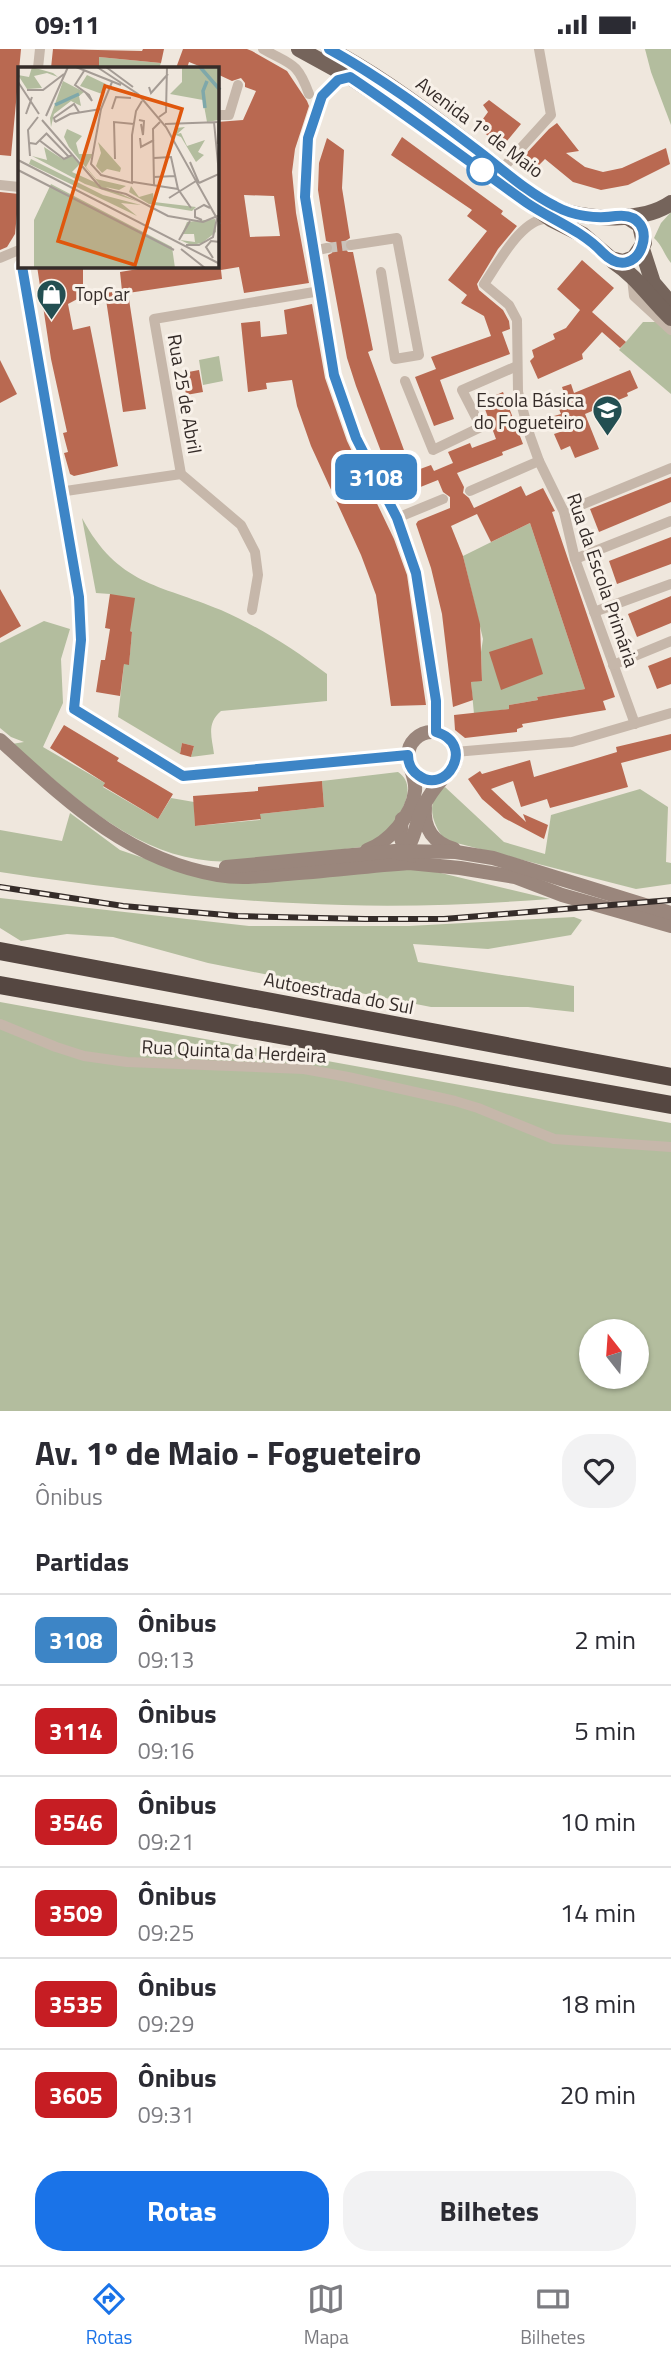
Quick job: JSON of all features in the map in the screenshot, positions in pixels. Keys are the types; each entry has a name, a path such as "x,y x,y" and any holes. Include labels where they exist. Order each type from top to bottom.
{"highway":[{"name":"Autoestrada do Sul","path":"0,951 671,1077"},
{"path":"0,985 671,1105"}],"main road":[{"name":"Avenida 1º de Maio","path":"299,49 350,77 412,118 551,219 583,235 632,274 671,318"},
{"name":"Avenida 1º de Maio","path":"329,49 407,98 556,207 590,217 620,217 667,205"},
{"path":"667,205 643,246 629,261 606,255 598,240 601,228 620,217 640,225 643,246 653,283 671,303"}],"street":[{"path":"38,67 40,49"},
{"path":"264,49 292,63 299,70 309,94"},
{"path":"502,169 551,115 539,49"},
{"path":"350,77 338,80 322,96 308,138 305,197 320,249 320,291 334,375 356,438 397,518 416,573 436,701 436,732"},
{"path":"219,115 229,115 238,85"},
{"path":"0,185 18,187"},
{"path":"524,200 528,214 525,226"},
{"path":"525,226 538,219 551,219"},
{"name":"Rua da Escola Primária","path":"525,226 484,284 514,312 517,328 518,392 539,461 564,512 575,559 635,724"},
{"path":"351,244 397,238 419,355 396,359 381,272"},
{"path":"0,258 18,250"},
{"path":"22,268 81,618 74,709 183,776 410,761"},
{"path":"632,274 634,296 671,330"},
{"name":"Rua 25 de Abril","path":"252,610 258,575 255,552 241,525 181,474 154,319 320,291"},
{"path":"405,381 433,450 481,427 462,390 517,366"},
{"path":"470,491 539,461"},
{"path":"564,512 671,468"},
{"path":"60,492 181,474"},
{"path":"397,518 443,499"},
{"path":"575,559 671,521"},
{"path":"594,612 671,584"},
{"path":"613,665 671,641"},
{"path":"456,752 572,742 671,713"},
{"path":"297,873 334,864 391,857 406,850 426,799 454,764 456,752 446,736 436,732 422,734 411,744 410,761 415,794 402,819 384,842 354,854"},
{"path":"0,740 97,825 125,842 159,857 218,875 246,877 409,863 515,877"},
{"path":"410,761 422,778 437,779 444,776"},
{"path":"426,799 424,817 434,838 448,847 551,875 671,913"},
{"path":"402,819 401,842 413,856 479,864 562,895 671,926"},
{"path":"159,857 197,865 232,867 406,850 476,855"},
{"name":"Rua Quinta da Herdeira","path":"0,1024 84,1056 127,1062 304,1069 455,1101 554,1139 671,1147"}],"green space":[{"path":"645,49 671,49 671,125 651,72"},
{"path":"99,57 161,63 159,67 99,67"},
{"path":"671,212 671,263 654,238 661,223"},
{"path":"643,322 656,322 671,335 671,394 619,350"},
{"path":"219,356 223,381 203,385 199,360"},
{"path":"82,518 110,557 125,570 159,587 250,624 327,674 327,701 221,711 212,726 214,754 191,757 194,746 182,743 180,754 118,717 124,664 129,664 132,632 110,594 96,593"},
{"path":"530,523 585,689 537,697 538,700 509,705 509,709 474,714 471,682 482,680 483,639 463,556"},
{"path":"44,621 70,629 61,659 63,703 43,747 105,783 103,787 158,819 171,798 194,802 195,826 260,820 260,814 324,807 322,781 398,772 405,779 407,787 407,796 399,816 380,838 360,847 248,861 211,861 182,856 154,847 128,834 57,782 12,744 24,742 11,737 0,728 0,643"},
{"path":"445,787 504,842 545,854 551,815 640,789 668,807 666,862 671,863 671,884 636,889 445,840 434,820 432,805 438,792"},
{"path":"70,813 120,850 213,878 424,869 550,899 369,906 257,901 171,894 0,872 0,830 62,841"},
{"path":"0,898 249,926 409,926 574,917 582,920 571,935 488,949 413,944 418,962 574,986 574,1012 528,1007 431,1007 208,963 113,937 67,934 21,941 0,928"},
{"path":"0,1002 671,1123 671,1411 0,1411"}],"building":[{"path":"0,49 21,49 11,156 0,155"},
{"path":"53,49 164,49 161,63 99,57 99,67 51,67"},
{"path":"183,49 247,49 287,71 307,101 309,106 295,149 292,172 296,213 309,283 244,293 239,267 221,270 222,279 128,293 146,409 123,412 105,293 122,291 120,272 144,268 219,268 219,122 243,120 256,91 245,87 241,78 232,81 219,75 219,67 202,67 189,62 187,67 176,67","holes":["244,195 274,196 280,236 250,237"]},
{"path":"489,100 521,124 502,147 477,127 488,112 483,105"},
{"path":"557,123 579,151 566,153 585,167 603,172 622,168 666,148 670,164 628,185 601,190 573,182 545,159 534,170 521,159"},
{"path":"402,137 503,211 501,214 517,226 498,249 477,284 479,290 503,310 509,321 510,329 502,332 510,354 440,380 454,419 434,426 415,377 436,369 431,357 491,336 484,316 461,303 467,295 448,280 487,231 467,216 472,210 391,155"},
{"path":"327,138 344,150 342,188 350,238 344,242 344,247 348,252 353,252 373,350 368,352 412,472 431,465 434,471 453,463 448,452 470,443 472,448 496,439 482,401 503,392 523,444 457,473 464,487 463,493 474,508 521,486 526,496 543,488 555,511 552,512 615,697 603,701 606,710 522,724 523,727 517,729 517,732 465,738 455,730 454,715 509,709 509,705 538,700 537,697 585,689 530,523 491,542 477,514 451,526 463,556 480,624 482,681 471,682 473,700 453,707 442,614 431,568 416,524 450,508 450,497 443,492 438,480 398,496 356,386 347,358 328,255 334,247 326,241 318,190 319,163"},
{"path":"0,192 18,194 15,234 7,247 0,250"},
{"path":"582,260 614,288 592,312 626,342 620,348 602,332 582,354 583,359 538,379 530,361 534,357 532,350 555,339 553,334 566,328 580,310 557,289"},
{"path":"37,268 83,268 83,296 68,304 73,330 90,326 118,466 74,476 70,474 64,453 68,452 63,433 67,432 51,359"},
{"path":"312,304 325,378 347,441 394,539 407,575 426,705 391,706 376,595 361,555 311,446 297,406 292,380 266,383 267,389 248,392 241,323 260,321 261,337 287,334 284,310"},
{"path":"0,360 17,394 0,403"},
{"path":"199,370 203,392 186,395 183,373"},
{"path":"630,370 638,388 627,393 628,396 585,414 599,449 575,458 570,446 561,450 554,434 560,432 554,416 561,414 554,397 564,393 562,387 571,384 574,393"},
{"path":"671,477 671,502 599,532 590,509"},
{"path":"671,537 671,564 617,584 609,561"},
{"path":"0,589 21,626 0,638"},
{"path":"110,594 135,598 129,665 124,664 120,696 96,692 110,629 105,628"},
{"path":"671,596 671,623 637,637 628,614"},
{"path":"532,638 543,674 501,690 489,652"},
{"path":"671,657 671,684 657,689 648,666"},
{"path":"64,725 173,794 158,819 103,786 105,783 50,748"},
{"path":"671,734 671,750 621,763 628,787 550,808 547,799 521,807 513,781 491,789 526,822 523,814 548,825 544,839 504,818 482,799 468,779 480,771 482,774 530,760 534,777 617,752 616,747"},
{"path":"182,743 194,746 191,757 180,754"},
{"path":"322,781 324,807 260,814 261,819 195,826 193,796 258,791 258,787"}],"tunnel":[{"path":"327,248 351,245"}],"railway":[{"path":"0,887 123,906 237,916 365,919 444,919 671,900"}],"bus line":[{"name":"3108","path":"22,268 79,597 81,640 74,709 183,776 408,755 411,768 422,778 429,780 444,776 454,764 456,752 451,741 436,732 436,701 416,573 397,518 356,438 334,375 304,180 308,138 322,96 338,80 350,77 412,118 551,219 583,235 611,260 623,262 634,258 642,249 645,237 640,225 626,216 590,217 556,207 530,191 407,98 329,49"}],"place":[{"name":"TopCar","path":"52,321"},
{"name":"Escola Básica do Fogueteiro","path":"607,438"}]}
